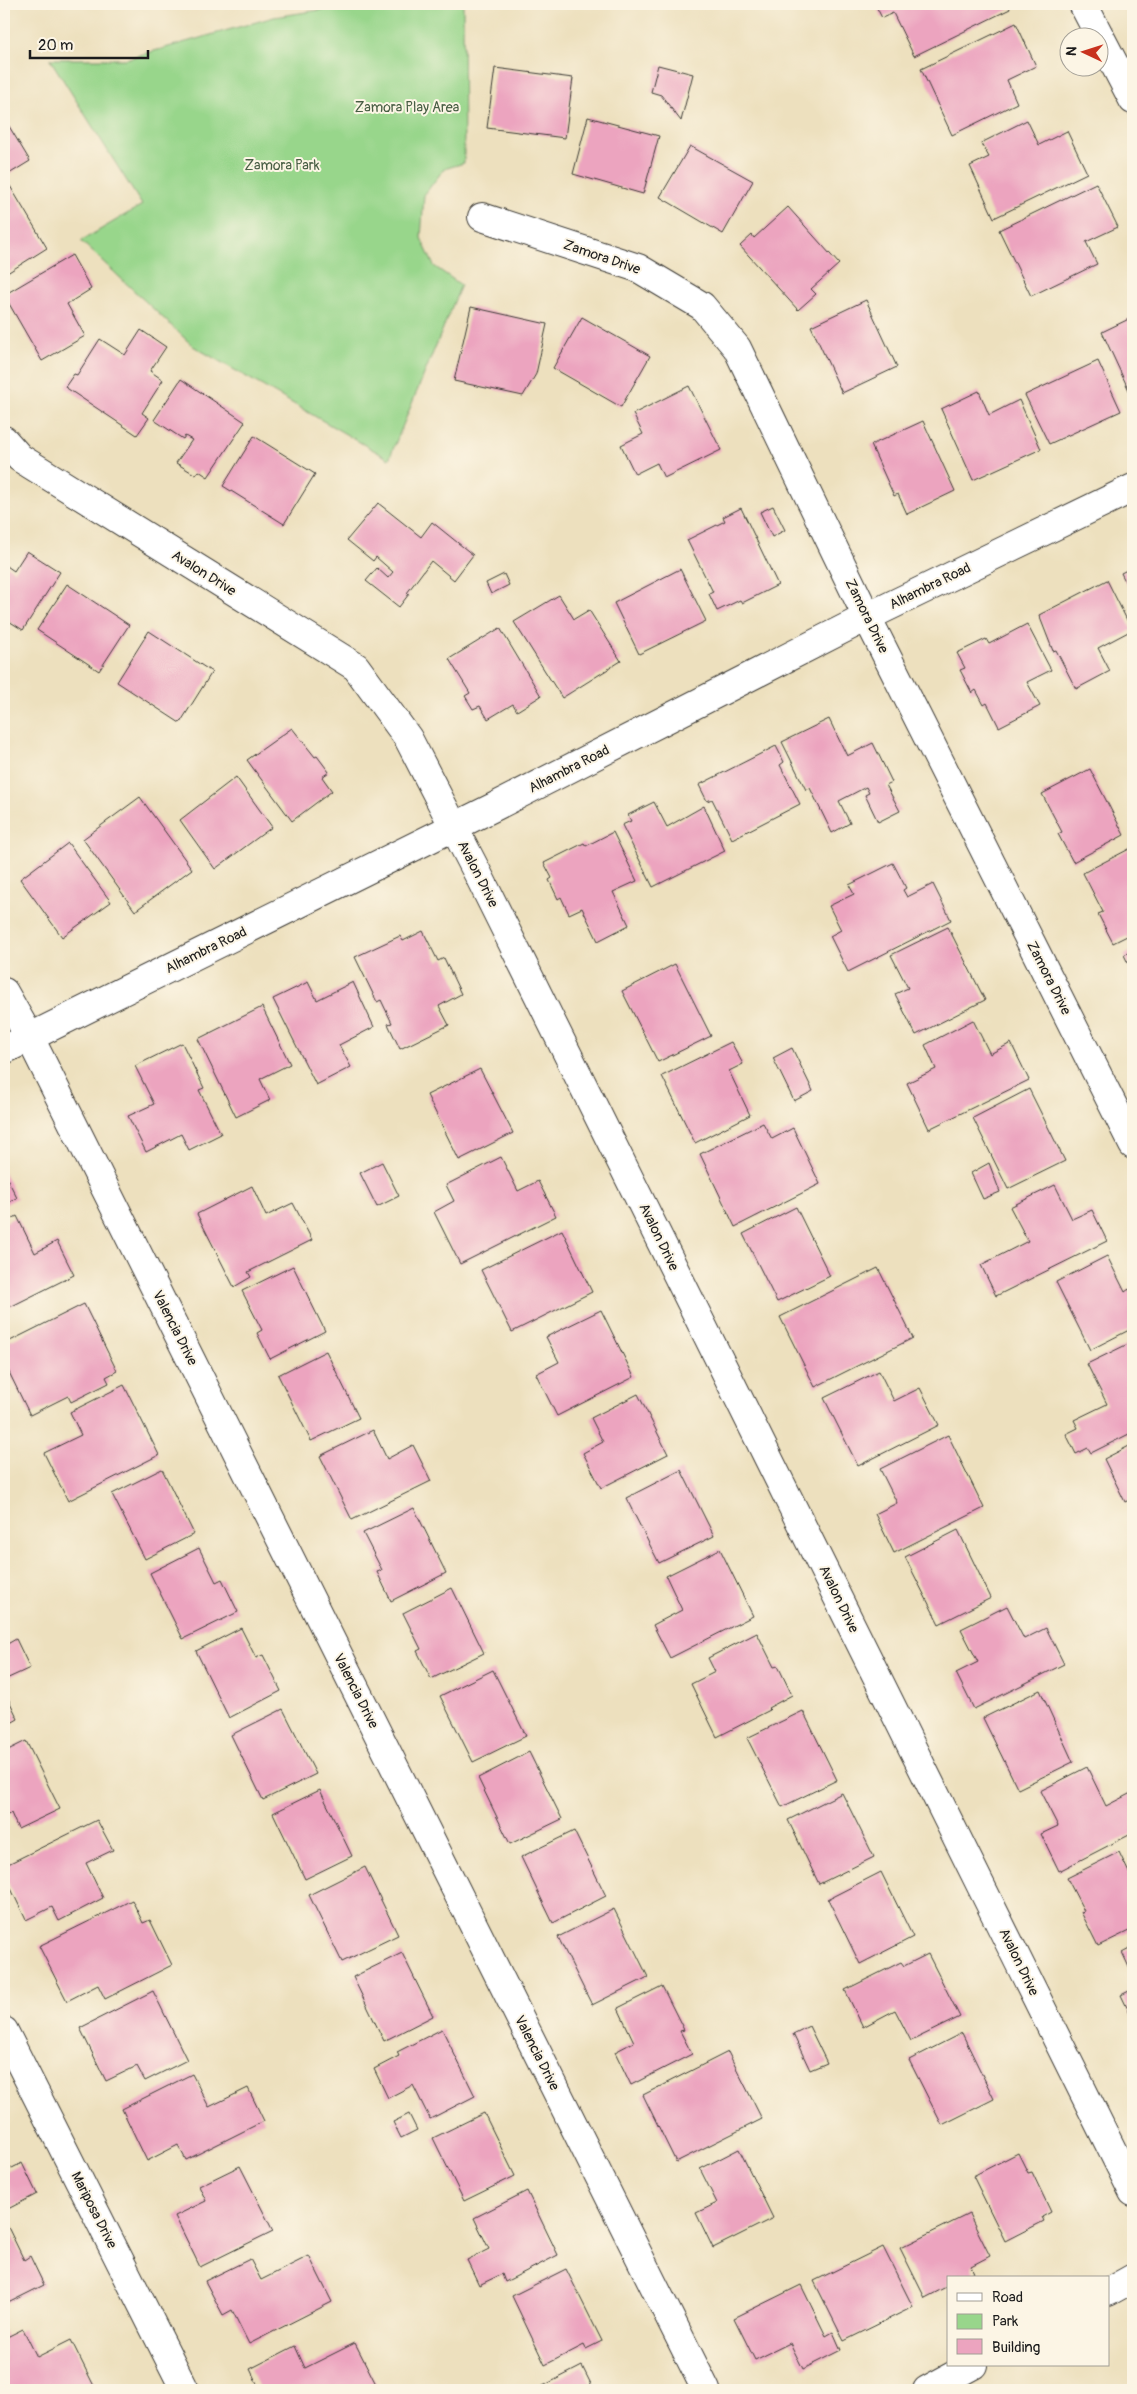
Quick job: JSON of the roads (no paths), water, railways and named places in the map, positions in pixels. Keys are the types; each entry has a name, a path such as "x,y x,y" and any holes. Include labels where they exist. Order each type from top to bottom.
{"street":[{"path":"1084,4 1133,100"},
{"name":"Zamora Drive","path":"482,217 638,268 702,306 737,348 867,617 1133,1145"},
{"name":"Avalon Drive","path":"4,440 20,458 356,667 408,738 455,827 1133,2192"},
{"name":"Alhambra Road","path":"4,1050 455,827 867,617 1133,488"},
{"name":"Valencia Drive","path":"4,992 30,1038 706,2390"},
{"name":"Mariposa Drive","path":"4,2031 184,2390"},
{"path":"1110,2291 1133,2278"},
{"path":"927,2390 971,2366"}],"park label":[{"name":"Zamora Play Area","path":"407,107"},
{"name":"Zamora Park","path":"282,165"}]}
